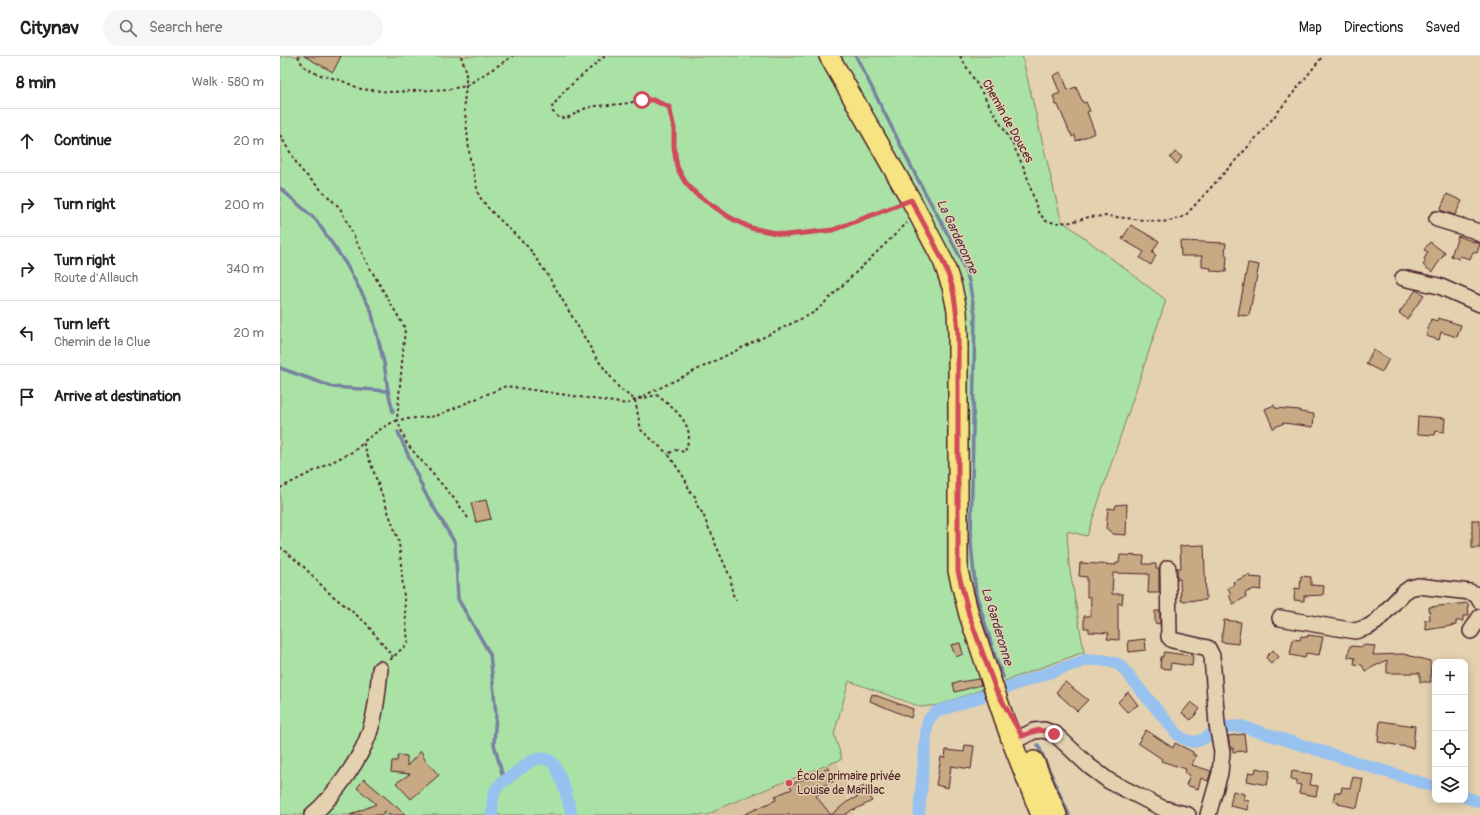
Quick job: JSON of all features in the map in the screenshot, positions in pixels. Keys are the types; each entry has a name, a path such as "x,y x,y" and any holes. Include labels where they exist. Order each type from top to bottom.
{"main road":[{"path":"829,56 915,206 943,261 952,287 957,310 958,334 958,571 969,615 996,690 1017,739 1057,815"},
{"path":"1017,739 1041,815"}],"street":[{"path":"1437,219 1476,231 1480,234"},
{"path":"1404,278 1439,286 1480,303"},
{"path":"1168,568 1169,637 1172,640 1208,648 1212,656 1218,730 1222,752 1220,773 1208,815"},
{"path":"1280,618 1355,631 1368,627 1376,622 1403,592 1418,586 1470,592 1477,595 1480,600"},
{"path":"1471,630 1480,617"},
{"path":"312,815 323,806 339,786 359,754 371,728 380,669"},
{"path":"1017,739 1034,731 1044,730 1054,734 1089,766 1109,781 1162,808 1188,815"}],"path":[{"path":"298,56 303,66 317,74 340,80 361,89 392,92 424,92 466,86 513,56"},
{"path":"461,56 466,70 464,103 470,159 479,196 488,209 529,248 549,276 597,359 620,389 635,400 641,430 668,454 685,479 691,494 696,497 696,504 703,514 731,579 732,593 736,600"},
{"path":"605,56 565,90 552,107 553,112 559,118 567,118 586,108 623,104 642,100 653,100 669,107 674,128 674,147 677,167 685,182 696,194 729,217 751,228 786,235 833,230 915,206"},
{"name":"Chemin de Douces","path":"960,56 977,82 1012,143 1025,170 1038,212 1046,221 1056,223 1071,222 1089,217 1107,216 1162,222 1185,216 1265,128 1323,56"},
{"path":"280,135 300,169 340,208 367,263 405,328 397,420 407,444 457,502 468,518"},
{"path":"280,488 354,451 363,442 382,428 397,420 436,416 506,386 627,404 815,312 915,206"},
{"path":"635,400 657,395 675,410 685,421 689,437 685,452 676,450 668,454"},
{"path":"363,442 399,542 408,644 380,669"},
{"path":"280,548 303,566 327,591 365,622 393,657"}],"shaded area":[{"name":"École primaire privée Louise de Marillac","path":"830,744 849,791 846,799 854,815 667,815"}],"green space":[{"path":"280,56 1022,56 1061,220 1166,300 1087,536 1067,531 1069,565 1084,652 939,705 921,707 849,681 834,734 842,759 724,806 708,815 280,815"}],"building":[{"path":"304,56 341,56 333,72"},
{"path":"1061,72 1068,90 1076,87 1083,103 1086,102 1090,111 1087,112 1095,133 1076,141 1075,135 1072,137 1053,96 1060,93 1053,76"},
{"path":"1175,152 1182,157 1177,164 1170,158"},
{"path":"1447,194 1462,201 1455,215 1440,210"},
{"path":"1131,225 1159,241 1152,253 1156,255 1151,265 1140,258 1144,252 1122,239"},
{"path":"1458,236 1480,244 1477,253 1473,252 1470,259 1460,256 1459,259 1451,256"},
{"path":"1180,241 1226,243 1226,272 1211,271 1211,268 1202,267 1202,256 1181,256"},
{"path":"1430,242 1445,253 1432,272 1423,265 1426,261 1424,259 1428,252 1424,250"},
{"path":"1248,263 1259,265 1249,316 1238,315"},
{"path":"1416,290 1424,295 1407,319 1399,313"},
{"path":"1438,318 1461,325 1457,337 1441,332 1439,340 1426,336 1431,319 1437,321"},
{"path":"1373,350 1389,359 1382,372 1366,364"},
{"path":"1274,405 1275,408 1300,410 1300,412 1314,414 1313,427 1284,423 1273,428 1265,409"},
{"path":"1418,416 1445,418 1444,432 1436,431 1435,435 1417,434"},
{"path":"486,500 491,519 476,522 471,503"},
{"path":"1127,504 1126,535 1113,534 1106,528 1108,508 1115,509 1116,505"},
{"path":"1472,520 1480,520 1480,548 1472,548"},
{"path":"1204,545 1206,600 1181,601 1180,579 1177,579 1177,568 1181,568 1180,546"},
{"path":"1120,555 1144,556 1143,564 1156,564 1156,569 1159,569 1159,593 1148,593 1149,574 1113,573 1112,594 1123,594 1122,604 1118,603 1119,640 1107,639 1109,633 1089,632 1089,628 1084,628 1084,616 1090,616 1091,597 1087,597 1087,577 1079,576 1080,563 1116,565 1116,563 1119,563"},
{"path":"1249,575 1250,577 1262,578 1261,590 1254,589 1245,593 1246,597 1233,604 1228,588 1234,585 1233,582"},
{"path":"1301,576 1311,577 1311,585 1324,586 1323,595 1304,596 1304,601 1294,600 1295,588 1300,589"},
{"path":"1468,603 1469,616 1463,616 1463,621 1456,621 1456,625 1426,630 1425,620 1430,620 1429,607"},
{"path":"1155,611 1160,611 1160,624 1155,623"},
{"path":"1224,620 1241,622 1238,644 1221,642"},
{"path":"1308,635 1323,637 1319,655 1306,653 1305,658 1290,655 1293,639 1300,640 1301,636 1308,637"},
{"path":"1145,639 1146,650 1129,652 1128,641"},
{"path":"960,643 963,654 956,657 951,645"},
{"path":"1363,645 1375,646 1373,655 1403,654 1430,661 1431,682 1420,682 1420,673 1387,673 1387,660 1365,671 1362,665 1354,664 1355,658 1348,657 1350,646 1363,647"},
{"path":"1273,650 1279,657 1271,664 1266,657"},
{"path":"1164,652 1193,656 1192,666 1171,663 1170,669 1160,668 1161,657 1163,657"},
{"path":"979,679 981,685 955,692 953,683"},
{"path":"1065,682 1088,700 1077,711 1056,692"},
{"path":"1128,692 1138,705 1127,712 1118,702"},
{"path":"872,694 913,709 911,718 870,701"},
{"path":"1191,702 1200,709 1191,720 1182,713"},
{"path":"1380,721 1415,726 1413,748 1378,742"},
{"path":"1146,730 1173,748 1175,743 1193,752 1193,755 1196,755 1192,765 1211,771 1208,781 1201,778 1198,789 1186,785 1190,775 1185,773 1186,769 1161,761 1162,759 1138,743"},
{"path":"1244,734 1246,751 1233,752 1233,748 1230,748 1228,736"},
{"path":"965,745 974,746 971,769 951,766 948,788 936,785 941,757 945,758 946,750 964,752"},
{"path":"421,751 425,760 439,775 411,799 396,783 410,774 391,772 392,761 397,761 398,755 407,756 407,766"},
{"path":"828,768 834,781 818,788 820,793 816,796 831,815 743,815 776,800 775,796 792,789 790,785"},
{"path":"1256,768 1270,771 1267,785 1247,781 1249,772 1255,773"},
{"path":"1292,771 1312,774 1310,785 1318,786 1316,796 1299,793 1301,785 1297,784 1297,780 1291,779"},
{"path":"1353,777 1363,779 1357,808 1338,804 1339,802 1333,801 1335,792 1341,793 1342,787 1350,788"},
{"path":"364,779 406,815 389,815 385,811 381,815 350,815 376,804 357,788"},
{"path":"864,786 867,792 869,791 871,795 869,796 872,801 854,810 853,809 845,815 831,815 847,802 857,797 854,791"},
{"path":"1233,791 1245,794 1244,800 1249,801 1248,810 1230,806"}],"waterway":[{"name":"La Garderonne","path":"856,56 916,176 958,253 969,281 975,314 971,544 976,594 1003,677"},
{"path":"280,188 316,220 346,264 371,310 384,363 388,391"},
{"path":"280,368 333,387 388,391 393,412"},
{"path":"398,432 424,491 455,543 458,599 490,654 496,714 494,744 504,781"},
{"path":"919,815 927,725 929,719 936,712 1086,660 1108,661 1120,665 1178,735 1185,740 1191,742 1202,740 1224,728 1241,726 1432,786"},
{"name":"La Garderonne","path":"1038,745 1069,815"},
{"path":"492,815 493,797 499,785 531,761 542,758 550,760 555,766 564,787 572,815"},
{"path":"1468,798 1480,802"}],"place":[{"name":"École primaire privée Louise de Marillac","path":"789,783"}],"route":[{"path":"642,100 653,100 669,107 674,128 674,147 677,167 685,182 696,194 729,217 751,228 786,235 833,230 911,200 943,261 952,287 957,310 958,571 969,615 996,690 1022,736 1034,731 1044,730 1054,734"}]}
